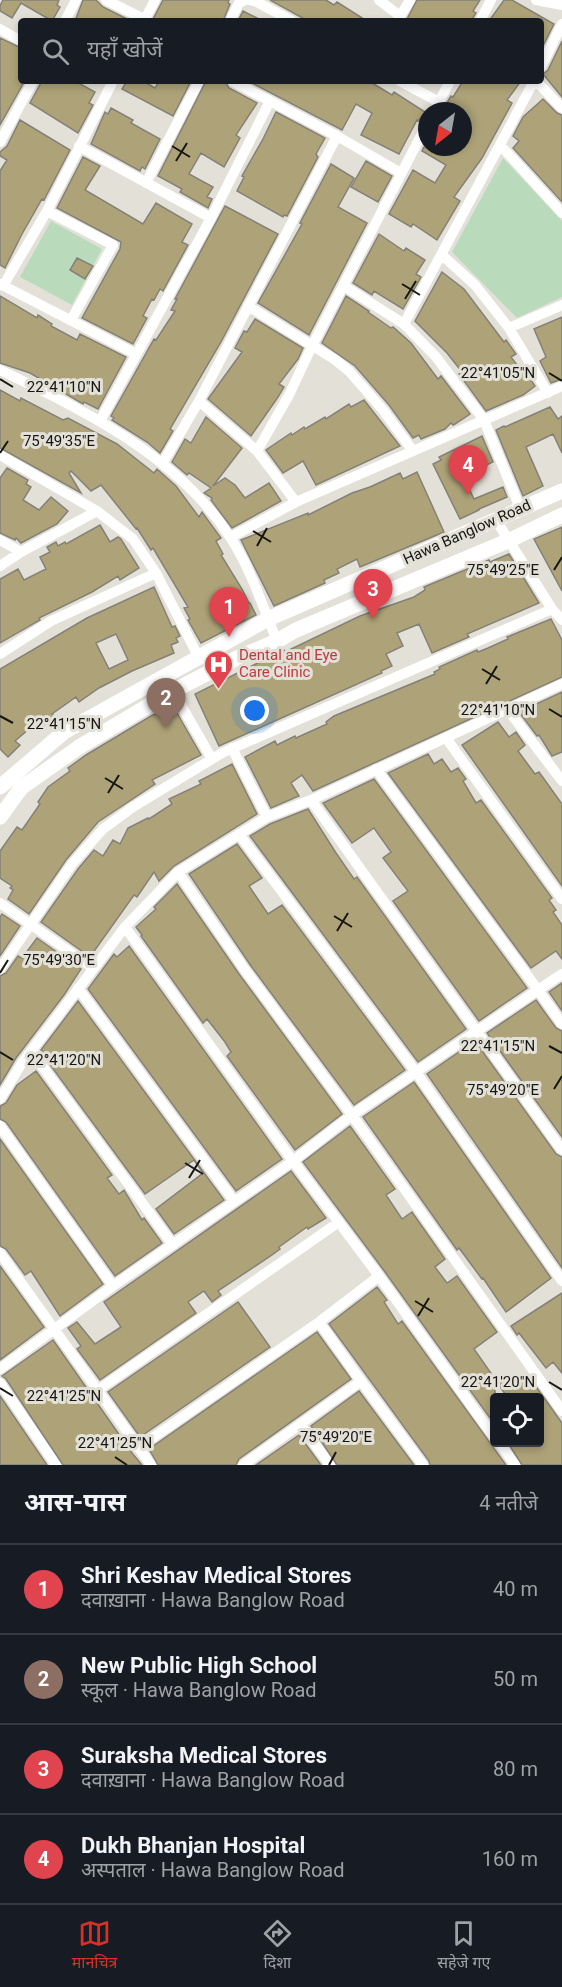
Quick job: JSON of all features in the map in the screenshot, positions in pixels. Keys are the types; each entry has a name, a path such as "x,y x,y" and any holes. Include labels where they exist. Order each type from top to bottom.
{"street":[{"path":"67,18 76,0"},
{"path":"106,0 140,18"},
{"path":"145,18 154,0"},
{"path":"232,18 239,3 245,0"},
{"path":"249,0 286,18"},
{"path":"379,0 397,18"},
{"path":"399,18 410,0"},
{"path":"482,18 491,0"},
{"path":"536,0 562,5"},
{"path":"544,61 562,24"},
{"path":"0,29 18,39"},
{"path":"0,142 31,84"},
{"path":"110,84 47,211 2,285 136,354"},
{"path":"146,183 197,84"},
{"path":"238,84 337,136 401,173"},
{"path":"404,84 430,102"},
{"path":"438,102 448,84"},
{"path":"404,324 533,84"},
{"path":"538,84 562,108"},
{"path":"100,421 210,218 270,101"},
{"path":"162,464 199,401 337,136"},
{"path":"257,452 289,395 418,141"},
{"path":"79,146 210,218"},
{"path":"501,146 562,213"},
{"path":"47,211 114,245 71,321"},
{"path":"442,255 475,285 509,328 548,393"},
{"path":"344,286 404,324 436,357 484,420 520,508"},
{"path":"509,328 562,305"},
{"path":"248,306 349,371 384,410 413,450"},
{"path":"0,370 68,402 100,421 162,464 209,506 239,551 277,641"},
{"path":"231,537 296,502 562,387"},
{"path":"199,401 257,452 296,502"},
{"path":"0,455 97,511 133,539 156,573 199,658"},
{"name":"Hawa Banglow Road","path":"0,787 64,732 268,620 562,491"},
{"path":"0,566 21,552 97,511"},
{"name":"Hawa Banglow Road","path":"0,817 21,788 79,747 173,692 296,630 510,540 562,514"},
{"path":"496,520 552,609 562,620"},
{"path":"0,540 21,552"},
{"path":"0,654 51,621 156,573"},
{"path":"0,969 72,864 103,829 133,807 232,748 552,609"},
{"path":"0,1099 22,1063 125,927 178,872 267,817 310,800 562,684"},
{"path":"173,692 212,759"},
{"path":"508,710 557,765 562,781"},
{"path":"446,738 562,899"},
{"path":"232,748 267,817"},
{"path":"376,769 562,1024"},
{"path":"310,800 562,1150"},
{"path":"238,834 416,1072 562,1281"},
{"path":"178,872 245,970 352,1115 562,1411"},
{"path":"0,903 93,968"},
{"path":"125,927 292,1161 379,1276 490,1430"},
{"path":"0,1369 113,1286 292,1161 352,1115 562,974"},
{"path":"78,987 234,1201"},
{"path":"31,1051 173,1245"},
{"path":"0,1126 113,1286"},
{"path":"98,1390 339,1222"},
{"path":"0,1253 151,1465"},
{"path":"138,1448 319,1322 379,1276"},
{"path":"319,1322 423,1465"},
{"path":"243,1465 361,1381"},
{"path":"0,1383 56,1465"},
{"path":"300,1424 330,1465"},
{"path":"502,1447 515,1465"}],"green space":[{"path":"503,158 562,221 562,297 517,318 452,252"},
{"path":"51,221 102,249 72,305 20,277"}],"building":[{"path":"3,0 59,0 57,5 60,7 54,18 47,18 21,3 12,18 0,11"},
{"path":"83,0 96,0 103,7 125,18 76,18"},
{"path":"163,0 229,0 230,4 224,18 154,18"},
{"path":"270,0 326,0 334,5 337,2 362,18 303,18"},
{"path":"417,0 480,0 473,11 476,13 473,18 408,18"},
{"path":"504,0 512,0 544,18 491,18"},
{"path":"243,11 257,18 240,18"},
{"path":"544,18 554,24 544,44"},
{"path":"0,38 18,47 18,84 23,84 0,125"},
{"path":"562,41 562,97 544,75"},
{"path":"40,84 80,84 95,92 89,103 93,105 78,133 30,103"},
{"path":"125,84 148,84 155,88 157,84 189,84 173,116 122,89"},
{"path":"204,84 227,84 229,88 257,103 236,135 240,138 224,167 201,153 189,174 213,187 207,197 212,199 208,208 180,192 182,189 158,176"},
{"path":"254,84 374,84 392,95 394,92 418,107 418,121 399,154 361,135 372,113 356,104 342,130"},
{"path":"461,84 519,84 507,100 512,103 482,158 454,197 460,201 437,240 413,224 411,227 389,214 413,170 435,183 446,165 431,156 472,156 472,102 447,102 451,96 453,97"},
{"path":"543,99 562,115 562,202 513,148 519,141 513,136 523,117"},
{"path":"111,108 133,120 131,123 160,139 145,169 142,167 140,171 91,144 105,112 108,114"},
{"path":"276,112 325,138 316,154 318,157 287,216 283,217 237,191 244,177 242,176"},
{"path":"20,120 70,150 5,268 0,265 0,171 7,160 0,156 0,152 7,146"},
{"path":"83,157 100,166 85,190 143,224 156,203 192,224 182,242 188,245 163,291 160,289 154,300 152,299 143,316 147,318 133,344 82,318 120,249 121,242 57,208"},
{"path":"366,161 392,176 378,202 351,187"},
{"path":"331,164 354,178 338,207 367,223 309,335 258,303 302,224 300,223"},
{"path":"225,206 278,234 221,342 170,429 173,431 160,453 112,420 114,418 111,416 154,339 156,340 175,311 171,310 177,299 175,299"},
{"path":"379,234 404,251 406,248 425,260 416,274 421,277 403,309 374,291 372,295 353,283"},
{"path":"77,258 93,266 85,279 70,270"},
{"path":"442,272 464,289 504,342 506,340 516,354 511,357 523,373 525,371 535,386 523,395 486,411 459,374 462,372 447,353 415,321"},
{"path":"0,296 37,318 38,315 52,324 51,326 77,340 80,334 126,357 98,409 84,402 83,404 30,373 0,363"},
{"path":"346,296 391,328 393,327 411,343 438,379 441,376 470,414 453,425 451,423 445,429 421,439 419,435 413,438 389,405 355,366 322,343"},
{"path":"562,317 562,379 551,383 540,361 546,357 534,329"},
{"path":"255,319 303,348 298,359 279,384 284,387 251,436 208,399 242,352 235,348 244,331 247,332"},
{"path":"0,390 20,401 21,398 63,420 68,418 117,444 154,473 157,469 176,486 199,517 202,512 221,538 216,541 223,554 221,555 256,615 201,643 188,620 190,619 184,608 188,607 153,548 151,550 137,528 101,485 91,491 71,471 69,473 81,493 0,448"},
{"path":"364,400 400,446 316,485 303,461 283,473 266,450 291,433 292,435 304,427 305,429 325,417 326,419 349,404 351,407"},
{"path":"550,407 558,419 562,416 562,453 553,434 526,447 543,486 523,496 496,430"},
{"path":"206,417 242,448 213,486 225,478 235,485 245,498 269,483 281,501 232,528 211,500 212,498 204,493 211,488 189,473 187,475 172,462 185,439 191,443"},
{"path":"482,436 493,462 463,476 474,499 503,487 507,497 460,519 433,464 441,460 439,457"},
{"path":"7,468 28,480 26,484 31,487 23,500 39,510 51,497 68,511 57,524 21,543 16,538 15,540 0,533 0,478"},
{"path":"417,472 444,532 360,567 357,559 337,569 339,573 324,580 325,583 274,606 241,540 308,513 308,515 400,473 403,479"},
{"path":"100,525 110,542 118,537 121,539 139,568 120,580 118,576 92,592 39,618 40,620 0,643 0,579 18,569 24,580 46,569 40,557 50,552 47,547 56,542 58,546 65,542 66,544"},
{"path":"562,527 562,591 534,539"},
{"path":"509,554 539,603 467,634 469,637 432,653 419,624 397,633 403,646 386,654 392,666 381,671 382,673 219,746 195,694 360,616 414,597 425,590 424,587"},
{"path":"154,587 172,627 175,626 180,636 176,638 178,642 171,645 174,653 99,688 79,702 76,697 52,714 54,716 41,728 36,723 15,741 20,745 8,757 0,749 0,669 87,618","holes":["116,634 128,660 109,669 96,643"]},
{"path":"551,619 562,640 562,677 313,791 302,775 291,783 299,796 271,808 245,757 275,741 277,745 295,736 296,738 327,724 326,722 334,716 435,674 434,672 440,669 439,667 477,650 478,652 488,648 508,639 507,637"},
{"path":"562,692 562,752 552,756 539,735 537,736 519,712"},
{"path":"173,706 201,755 152,780 155,784 98,822 66,860 29,914 8,899 13,890 10,888 12,886 0,878 0,851 17,827 22,830 40,804 38,802 48,787 70,771 68,768 86,755 151,716"},
{"path":"498,722 509,737 516,732 525,745 518,751 535,774 539,772 562,804 562,886 462,745"},
{"path":"428,754 434,764 442,759 451,772 458,768 466,779 463,781 476,803 481,800 552,898 549,900 556,910 553,912 562,925 562,959 556,951 531,968 388,773"},
{"path":"232,764 257,814 174,866 159,881 154,872 137,897 134,895 90,957 41,922 94,850 103,856 113,840 120,844 128,828 149,819 172,804 169,799 201,784 199,781"},
{"path":"374,779 527,988 479,1021 393,901 408,891 383,858 391,852 374,828 352,843 323,803"},
{"path":"308,809 354,879 357,877 466,1029 418,1062 250,836 270,824"},
{"path":"237,844 262,878 249,886 268,914 282,905 405,1070 354,1105 251,966 189,874"},
{"path":"177,884 239,974 342,1114 295,1150 227,1056 231,1052 225,1042 207,1019 203,1023 136,927 156,909 154,907"},
{"path":"2,914 20,926 0,956 0,917"},
{"path":"37,938 81,969 16,1058 0,1085 0,976 6,973 18,956 22,958"},
{"path":"129,946 282,1159 236,1191 88,989 114,954 117,957"},
{"path":"562,983 562,1011 549,992"},
{"path":"536,1000 556,1028 562,1031 562,1137 487,1033"},
{"path":"78,1001 224,1200 174,1234 156,1209 203,1173 194,1160 145,1194 41,1050"},
{"path":"475,1041 556,1154 562,1157 562,1268 427,1074"},
{"path":"36,1071 112,1175 107,1178 119,1194 124,1190 142,1220 144,1218 162,1243 115,1276 6,1122 0,1119 0,1106 6,1103 17,1085"},
{"path":"414,1082 551,1278 506,1312 483,1278 459,1248 457,1250 363,1117"},
{"path":"350,1126 395,1189 386,1195 402,1219 412,1212 445,1259 435,1267 447,1283 457,1276 497,1332 474,1349 495,1379 495,1393 490,1393 490,1418 385,1272 303,1162"},
{"path":"0,1139 103,1284 60,1316 31,1271 25,1275 6,1249 0,1246"},
{"path":"291,1171 326,1218 308,1229 307,1227 279,1247 280,1249 272,1255 218,1291 221,1295 212,1302 204,1291 188,1302 196,1313 100,1380 77,1349 81,1346 68,1328 77,1322 95,1344 121,1327 104,1302"},
{"path":"0,1266 44,1327 0,1360"},
{"path":"377,1287 387,1300 384,1302 398,1324 402,1321 490,1443 490,1447 493,1447 506,1465 430,1465 329,1324"},
{"path":"562,1293 562,1373 553,1362 546,1368 511,1326"},
{"path":"238,1302 270,1347 140,1437 108,1392"},
{"path":"317,1332 351,1379 239,1459 236,1465 158,1465 149,1449"},
{"path":"53,1340 142,1465 63,1465 2,1376"},
{"path":"527,1374 541,1393 504,1393 498,1384 510,1375 515,1382"},
{"path":"359,1391 414,1465 337,1465 311,1426"},
{"path":"0,1396 47,1465 0,1465"},
{"path":"544,1398 562,1423 562,1465 522,1465 511,1447 544,1447"},
{"path":"299,1435 321,1465 256,1465"}],"place":[{"name":"Dukh Bhanjan Hospital","path":"468,495"},
{"name":"Suraksha Medical Stores","path":"373,619"},
{"name":"Shri Keshav Medical Stores","path":"229,637"},
{"name":"Dental and Eye Care Clinic","path":"218,690"},
{"name":"New Public High School","path":"166,728"}]}
